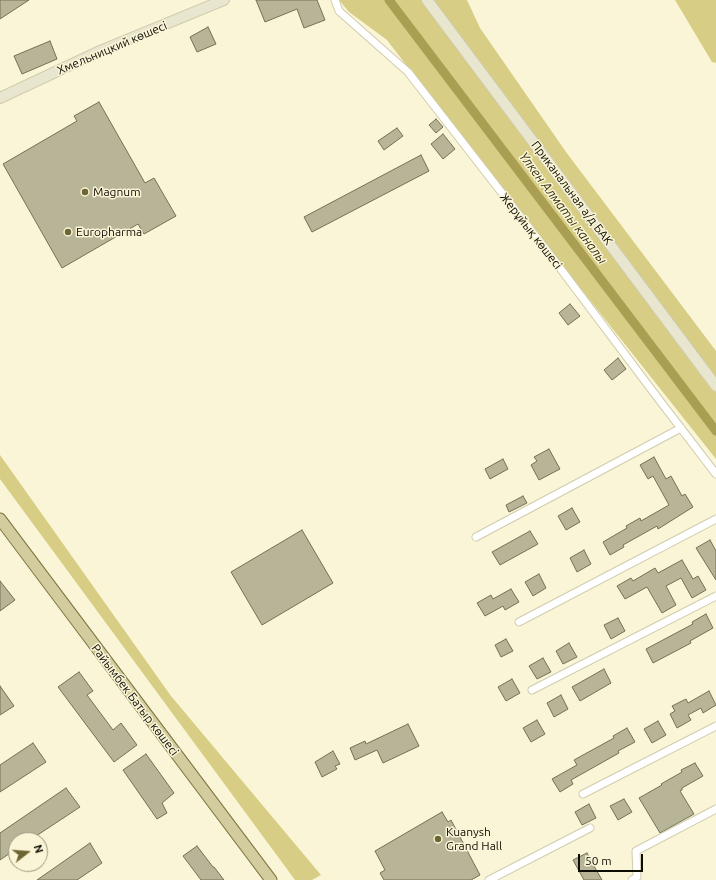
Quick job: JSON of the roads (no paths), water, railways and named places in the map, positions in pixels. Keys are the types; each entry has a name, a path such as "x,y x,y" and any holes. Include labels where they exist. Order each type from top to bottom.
{"main road":[{"name":"Райымбек Батыр көшесі","path":"0,519 271,880"}],"street":[{"name":"Хмельницкий көшесі","path":"0,98 100,51 224,0"},
{"name":"Жерұйық көшесі","path":"335,0 339,11 408,72 554,260 716,474"},
{"name":"Приканальная а/д БАК","path":"427,0 716,386"},
{"path":"476,537 681,428"},
{"path":"520,622 716,519"},
{"path":"532,690 716,596"},
{"path":"583,794 716,726"},
{"path":"632,880 637,877 636,851 716,809"},
{"path":"490,880 590,828"}],"waterway":[{"name":"Үлкен Алматы каналы","path":"389,0 716,431"}],"place":[{"name":"Magnum","path":"85,192"},
{"name":"Europharma","path":"68,232"},
{"name":"Kuanysh Grand Hall","path":"438,839"}]}
